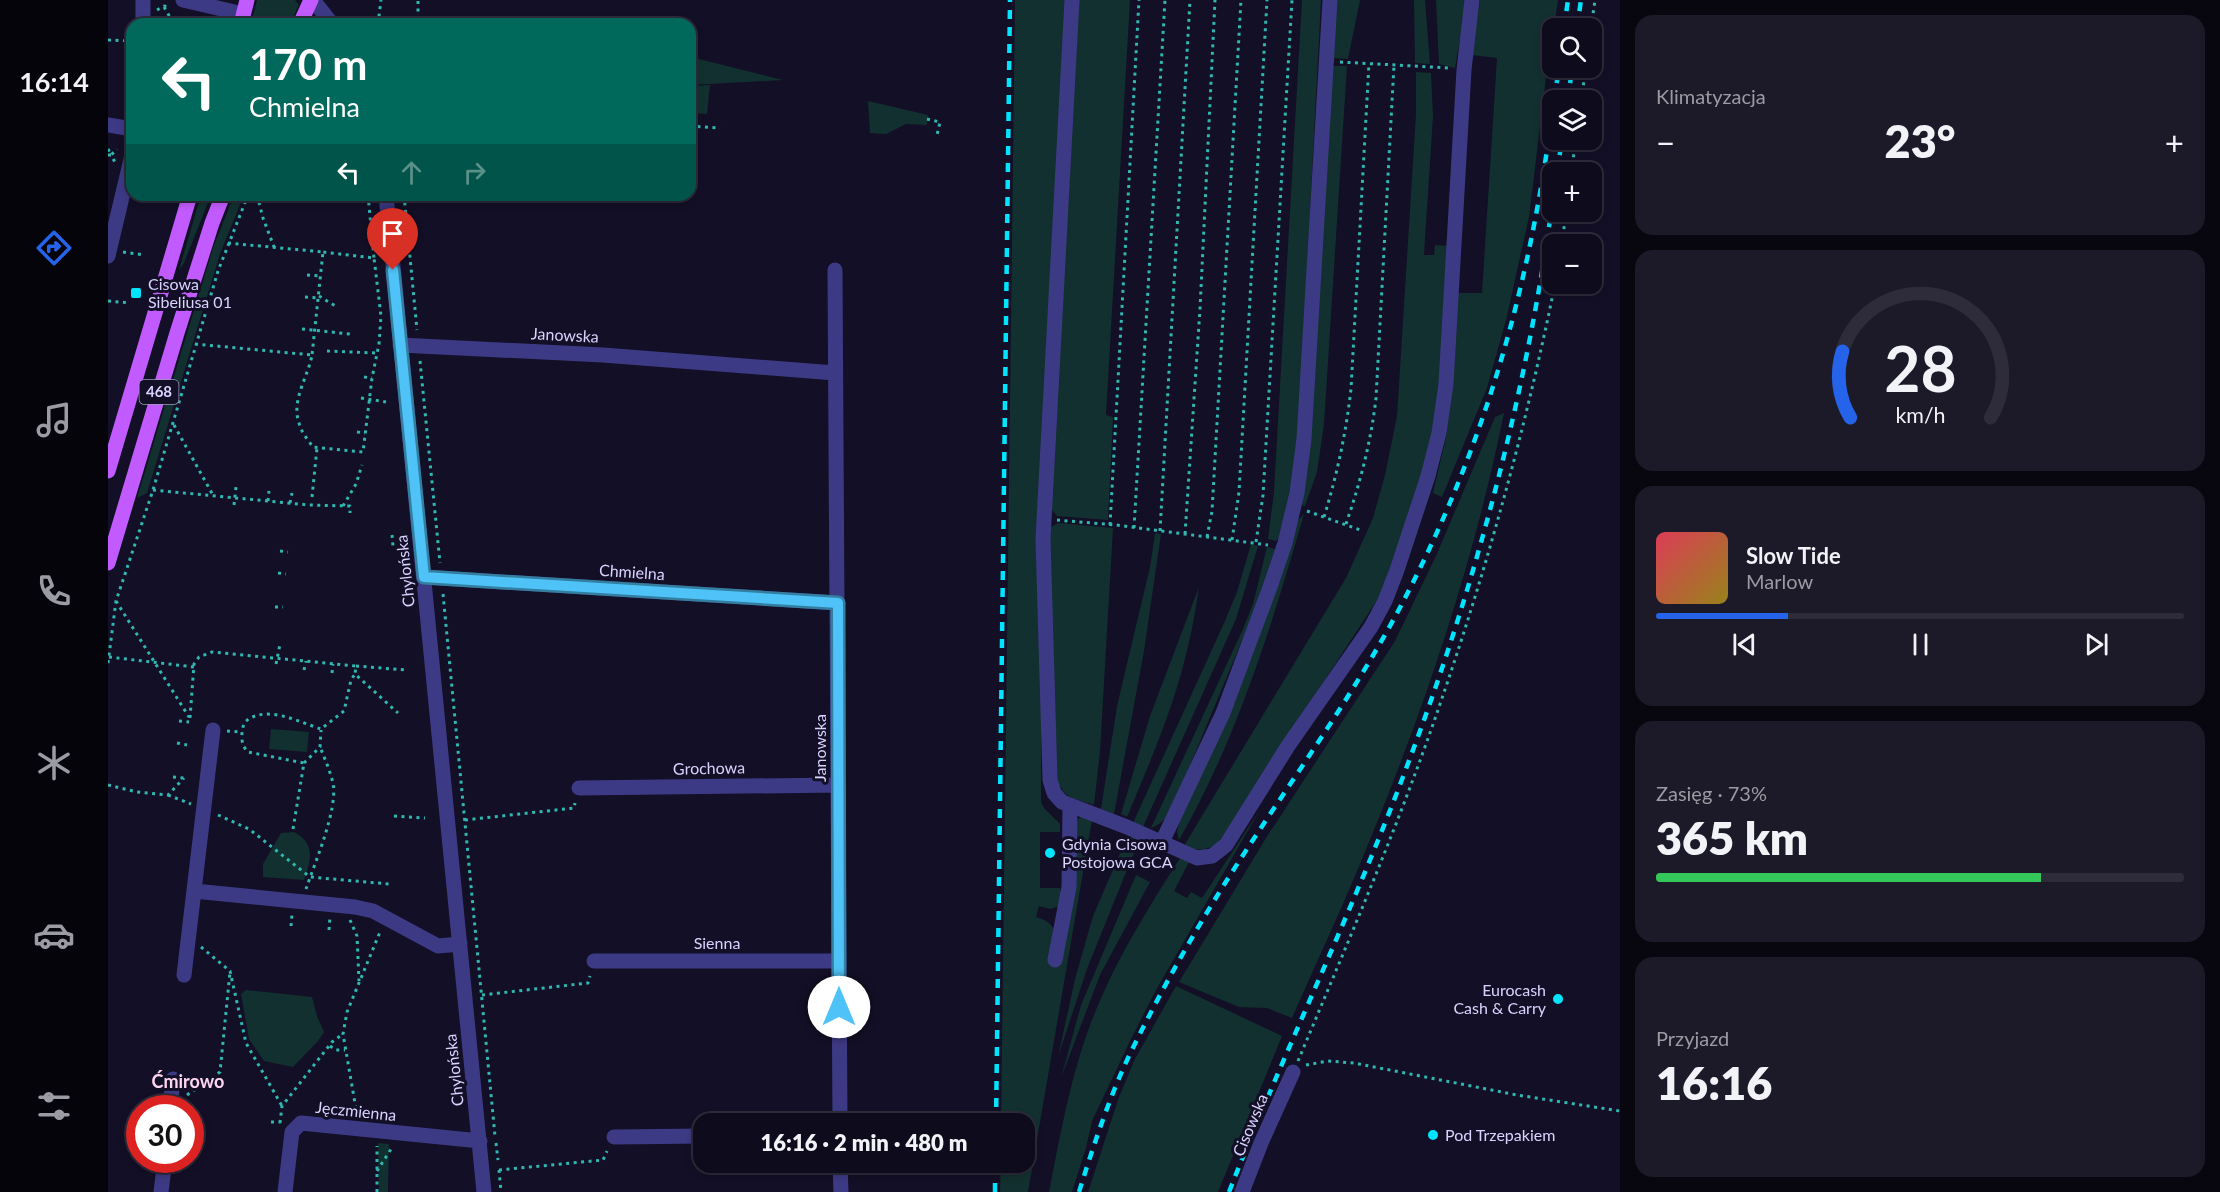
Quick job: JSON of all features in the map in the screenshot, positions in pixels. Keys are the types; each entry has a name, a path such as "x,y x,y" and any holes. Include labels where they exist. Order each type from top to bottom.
{"main road":[{"path":"303,18 312,0"},
{"name":"468","path":"108,471 188,201"},
{"name":"468","path":"108,563 177,333 221,201"}],"street":[{"path":"142,18 143,0"},
{"path":"183,0 244,13"},
{"path":"312,0 327,18"},
{"path":"1072,0 1044,519 1050,780 1054,793 1062,802 1197,858 1212,856 1226,845 1288,747 1371,627 1398,570 1428,476 1439,433 1446,384 1464,70 1472,0"},
{"path":"1162,842 1223,713 1284,547 1294,507 1304,439 1330,0"},
{"path":"108,125 126,128"},
{"path":"109,253 126,181"},
{"name":"Chylońska","path":"387,201 484,1192"},
{"name":"Janowska","path":"835,270 840,1113"},
{"name":"Janowska","path":"400,345 603,355 835,373"},
{"name":"Chmielna","path":"424,577 838,603"},
{"path":"184,975 213,730"},
{"name":"Grochowa","path":"579,788 838,785"},
{"path":"1055,960 1069,887 1070,806"},
{"path":"194,891 297,907 355,907 373,910 438,946 460,944"},
{"name":"Sienna","path":"594,961 839,961"},
{"name":"Cisowska","path":"1242,1192 1261,1143 1295,1069"},
{"path":"171,1095 173,1079"},
{"name":"Jęczmienna","path":"285,1192 292,1132 301,1123 480,1141"},
{"path":"614,1137 693,1137"},
{"path":"161,1192 163,1173"},
{"path":"840,1173 841,1192"}],"path":[{"path":"379,18 381,0"},
{"path":"1110,525 1139,0"},
{"path":"1134,528 1165,0"},
{"path":"1160,531 1190,0"},
{"path":"1185,534 1199,320 1215,0"},
{"path":"1207,537 1212,511 1241,0"},
{"path":"1232,540 1239,481 1267,0"},
{"path":"1256,542 1263,495 1292,0"},
{"path":"1592,18 1595,0"},
{"path":"418,1 418,18"},
{"path":"164,6 171,18"},
{"path":"108,40 126,41"},
{"path":"1326,61 1464,70"},
{"path":"1324,517 1345,436 1351,390 1369,63"},
{"path":"1346,524 1371,438 1376,398 1394,65"},
{"path":"927,119 940,122 937,135"},
{"path":"696,126 720,128"},
{"path":"108,149 111,155"},
{"path":"108,663 116,601 153,490 195,344 228,243 246,201"},
{"path":"258,201 262,218 274,247"},
{"path":"323,252 312,355 297,401 298,421 313,447 363,452 375,354 379,345 381,316 369,201"},
{"path":"405,201 418,336"},
{"path":"228,243 374,258"},
{"path":"109,253 145,255"},
{"path":"307,275 321,276"},
{"path":"1295,1069 1377,871 1439,709 1502,507 1525,422 1553,294"},
{"path":"305,297 319,297 337,307"},
{"path":"108,301 130,303"},
{"path":"302,329 350,334"},
{"path":"195,344 312,355"},
{"path":"327,351 375,354"},
{"path":"420,357 501,1192"},
{"path":"363,377 372,378"},
{"path":"362,399 386,402"},
{"path":"173,424 214,497"},
{"path":"357,432 365,433"},
{"path":"312,496 317,448"},
{"path":"344,506 356,484 362,465"},
{"path":"234,505 236,488"},
{"path":"153,490 214,497 350,506 350,513"},
{"path":"268,501 269,490"},
{"path":"290,503 292,493"},
{"path":"1294,507 1363,531"},
{"path":"1044,519 1284,547"},
{"path":"392,535 393,546"},
{"path":"280,551 288,552"},
{"path":"278,573 286,574"},
{"path":"116,601 190,718 194,668 199,657 205,654 222,653 406,670"},
{"path":"275,607 283,607"},
{"path":"276,664 280,644"},
{"path":"221,659 222,653"},
{"path":"249,656 249,662"},
{"path":"109,657 194,668"},
{"path":"304,670 306,661"},
{"path":"332,674 333,664"},
{"path":"291,927 310,877 330,815 334,794 333,783 320,747 321,729 344,711 356,666"},
{"path":"355,674 398,713"},
{"path":"304,763 248,753 243,748 244,723 258,715 285,717 321,729"},
{"path":"179,721 189,722"},
{"path":"233,731 242,732"},
{"path":"177,744 187,745"},
{"path":"293,829 304,763 320,747"},
{"path":"168,795 184,778 173,777"},
{"path":"108,785 137,792 168,795 204,808 249,830 310,877 389,884"},
{"path":"465,820 574,808 579,788"},
{"path":"394,816 425,818"},
{"path":"329,930 331,916"},
{"path":"353,1129 356,1109 343,1034 347,1012 386,916"},
{"path":"350,920 357,936 359,983"},
{"path":"188,939 230,970 246,1042 282,1106"},
{"path":"482,995 588,984 594,961"},
{"path":"186,1095 220,1072 230,970"},
{"path":"271,1122 280,1122 282,1106 332,1042 343,1034"},
{"path":"330,1046 336,1050 346,1050"},
{"path":"1295,1069 1328,1060 1354,1063 1517,1095 1620,1111"},
{"path":"499,1170 603,1160 614,1137"},
{"path":"376,1192 377,1140"},
{"path":"376,1172 389,1150 400,1142"}],"green space":[{"path":"257,0 295,0 299,5 293,18 252,18"},
{"path":"1015,0 1066,0 1041,650 1041,802 1060,824 1060,832 1040,832 1040,888 1060,888 1062,898 1060,906 1050,909 1039,906 1036,917 1045,920 1054,930 1055,942 1050,965 1059,967 1073,886 1074,825 1083,816 1092,820 1035,1151 1035,1113 1001,1113"},
{"path":"1079,0 1130,0 1106,415 1113,417 1108,520 1057,516 1051,509"},
{"path":"1302,0 1321,0 1298,442 1290,496 1280,537 1276,541 1268,539 1274,492"},
{"path":"1335,0 1360,0 1348,59 1332,58"},
{"path":"1414,0 1425,0 1430,64 1415,63"},
{"path":"1436,0 1467,0 1455,68 1439,64"},
{"path":"1480,0 1558,0 1555,18 1542,18 1542,78 1546,78 1544,90 1542,90 1542,110 1529,217 1506,320 1487,388 1442,497 1433,493 1446,437 1453,383 1457,293 1482,293 1497,58 1471,55"},
{"path":"696,58 783,80 696,85"},
{"path":"1331,66 1347,66 1324,424 1317,472 1305,506 1302,505 1312,425"},
{"path":"1416,72 1431,73 1433,116 1424,255 1434,255 1435,245 1449,246 1442,381 1430,453 1381,594 1219,842 1207,849 1194,849 1185,844 1346,578 1373,518 1385,475 1397,416 1416,114"},
{"path":"710,85 707,114 696,113 696,86"},
{"path":"868,101 928,115 927,125 906,124 886,134 870,133"},
{"path":"199,201 209,201 184,263 179,270"},
{"path":"232,201 242,201 220,254 147,493 137,498 213,248"},
{"path":"1504,413 1463,579 1428,687 1367,847 1292,1018 1267,1008 1239,1007 1179,982 1266,838 1395,641 1436,556 1495,417"},
{"path":"1304,514 1266,639 1236,722 1200,802 1179,840 1177,832 1180,819 1251,659 1298,520"},
{"path":"1058,523 1113,528 1100,752 1094,805 1065,793 1054,774 1049,547 1051,527"},
{"path":"1155,533 1161,534 1144,651 1114,814 1101,809 1117,706 1150,567"},
{"path":"1251,544 1258,546 1236,619 1143,827 1133,823 1224,623 1237,592"},
{"path":"1267,547 1275,549 1253,614 1174,804 1165,819 1151,828 1243,629 1253,604"},
{"path":"1199,587 1183,668 1161,733 1127,817 1121,814 1150,716"},
{"path":"271,729 309,732 307,752 269,749"},
{"path":"1261,808 1156,990 1131,1039 1092,1121 1072,1192 1049,1192 1080,1054 1096,1010 1124,951 1180,858 1189,862 1174,891 1187,898 1191,892 1202,898"},
{"path":"294,832 309,847 310,859 304,880 263,877 263,864 281,833"},
{"path":"1128,835 1139,840 1087,969 1058,1057 1075,979 1093,916"},
{"path":"1136,875 1150,882 1100,975 1061,1078 1081,1005"},
{"path":"1176,986 1282,1036 1218,1192 1088,1192 1119,1097 1135,1059"},
{"path":"246,990 312,997 324,1032 293,1067 264,1061 249,1039 241,994"},
{"path":"378,1143 389,1144 388,1192 379,1192"},
{"path":"1001,1173 1031,1173 1028,1192 1000,1192"}],"railway":[{"path":"996,1113 1010,0"},
{"path":"1565,18 1568,0"},
{"path":"1578,18 1581,0"},
{"path":"1556,90 1557,78"},
{"path":"1569,90 1571,78"},
{"path":"1079,1192 1101,1124 1121,1074 1138,1037 1193,935 1362,674 1405,598 1434,540 1459,481 1500,363 1531,242 1547,150"},
{"path":"1559,162 1560,150"},
{"path":"1229,1192 1389,813 1457,623 1478,555 1513,416 1528,347 1549,222"},
{"path":"995,1173 995,1192"}],"place":[{"name":"Cisowa Sibeliusa 01","path":"136,293"},
{"name":"Gdynia Cisowa Postojowa GCA","path":"1050,853"},
{"name":"Eurocash Cash & Carry","path":"1558,999"},
{"name":"Pod Trzepakiem","path":"1433,1135"}],"district":[{"name":"Ćmirowo","path":"188,1082"}],"route":[{"path":"393,270 424,577 838,603 839,1007"}]}
